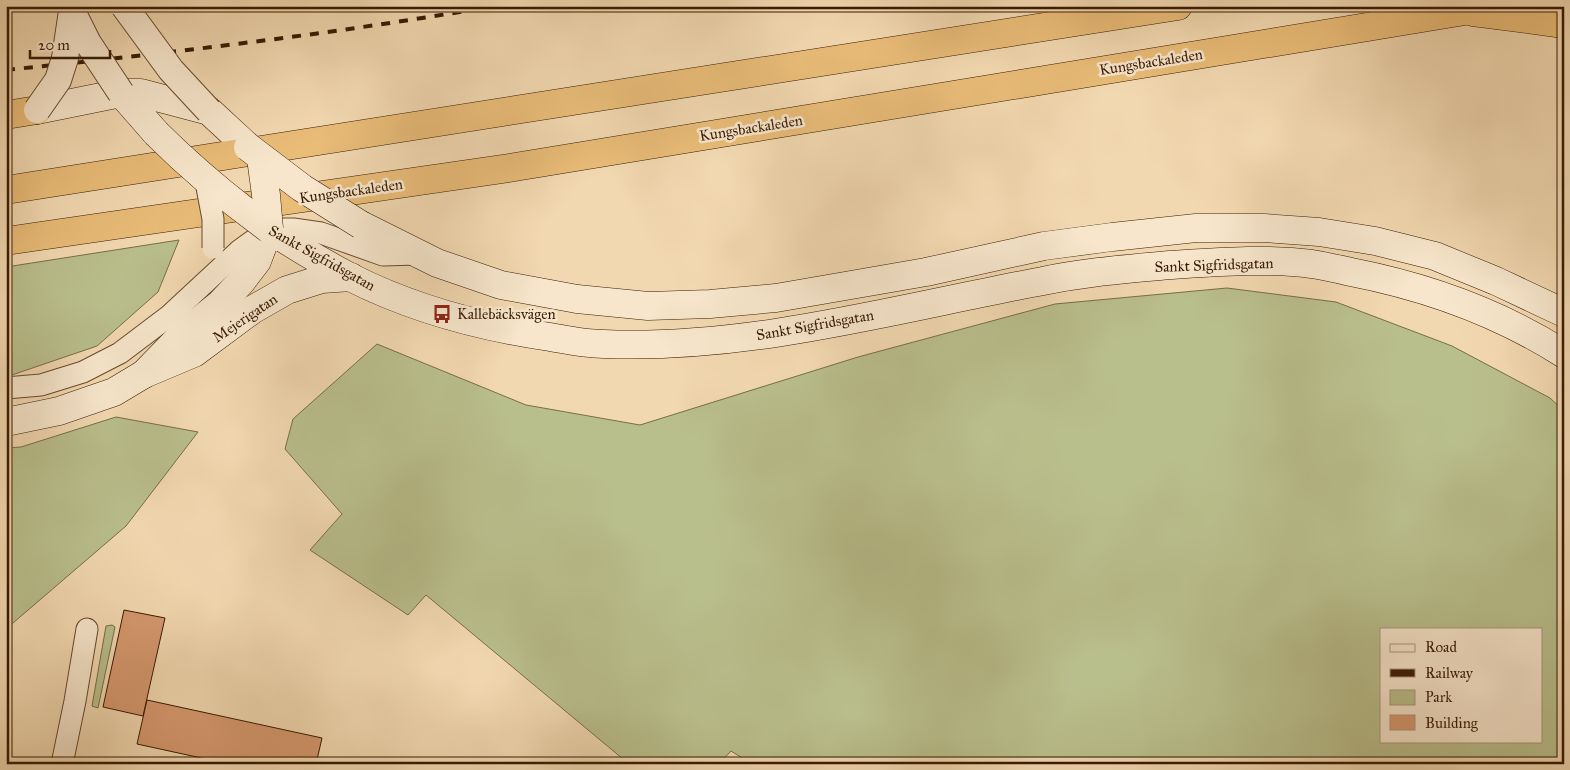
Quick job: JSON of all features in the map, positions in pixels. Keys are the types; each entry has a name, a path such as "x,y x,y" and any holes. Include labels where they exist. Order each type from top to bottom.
{"highway":[{"path":"6,190 1178,6"},
{"name":"Kungsbackaleden","path":"6,241 509,168 1495,6"},
{"path":"1464,11 1564,24"},
{"path":"6,115 37,110"}],"main road":[{"path":"37,110 121,93 141,93 208,111 261,158 302,188 360,225 437,263 501,285 577,299 648,306 710,304 776,298 926,272 1044,246 1196,228 1264,228 1319,232 1375,241 1435,256 1496,281 1564,313"},
{"name":"Sankt Sigfridsgatan","path":"121,93 156,133 184,161 266,237 391,295 442,314 506,331 599,344 649,345 732,339 780,333 1047,280 1114,270 1260,260 1312,264 1421,288 1483,310 1549,344 1564,354"},
{"name":"Mejerigatan","path":"144,374 184,333 221,303 241,282 256,261 266,237 266,195 261,158"},
{"name":"Mejerigatan","path":"6,422 59,412 114,392 144,374 194,353 252,310 287,290 322,279 351,277"}],"street":[{"path":"124,6 172,70 208,111"},
{"name":"Sankt Sigfridsgatan","path":"37,110 58,80 66,58 72,11 88,43 121,93"},
{"path":"204,284 213,248 213,219 206,182"},
{"path":"6,388 41,385 74,375 120,353 169,316 204,284 266,237 293,229 321,233 383,255 417,254"},
{"path":"62,764 88,629"}],"green space":[{"path":"179,240 158,292 97,346 6,377 6,267"},
{"path":"1227,288 1336,302 1452,346 1550,398 1564,411 1564,764 752,764 731,751 719,764 629,764 426,595 408,615 310,550 342,514 285,449 293,419 377,344 526,405 640,425 858,357 1055,304"},
{"path":"116,417 198,432 126,526 6,629 6,448 21,447"},
{"path":"112,625 115,627 98,708 92,706 106,626"}],"building":[{"path":"124,610 165,618 143,716 103,707"},
{"path":"147,700 322,738 316,764 229,764 137,744"}],"railway":[{"path":"6,70 251,42 495,6"}],"place":[{"name":"Kallebäcksvägen","path":"442,314"}]}
